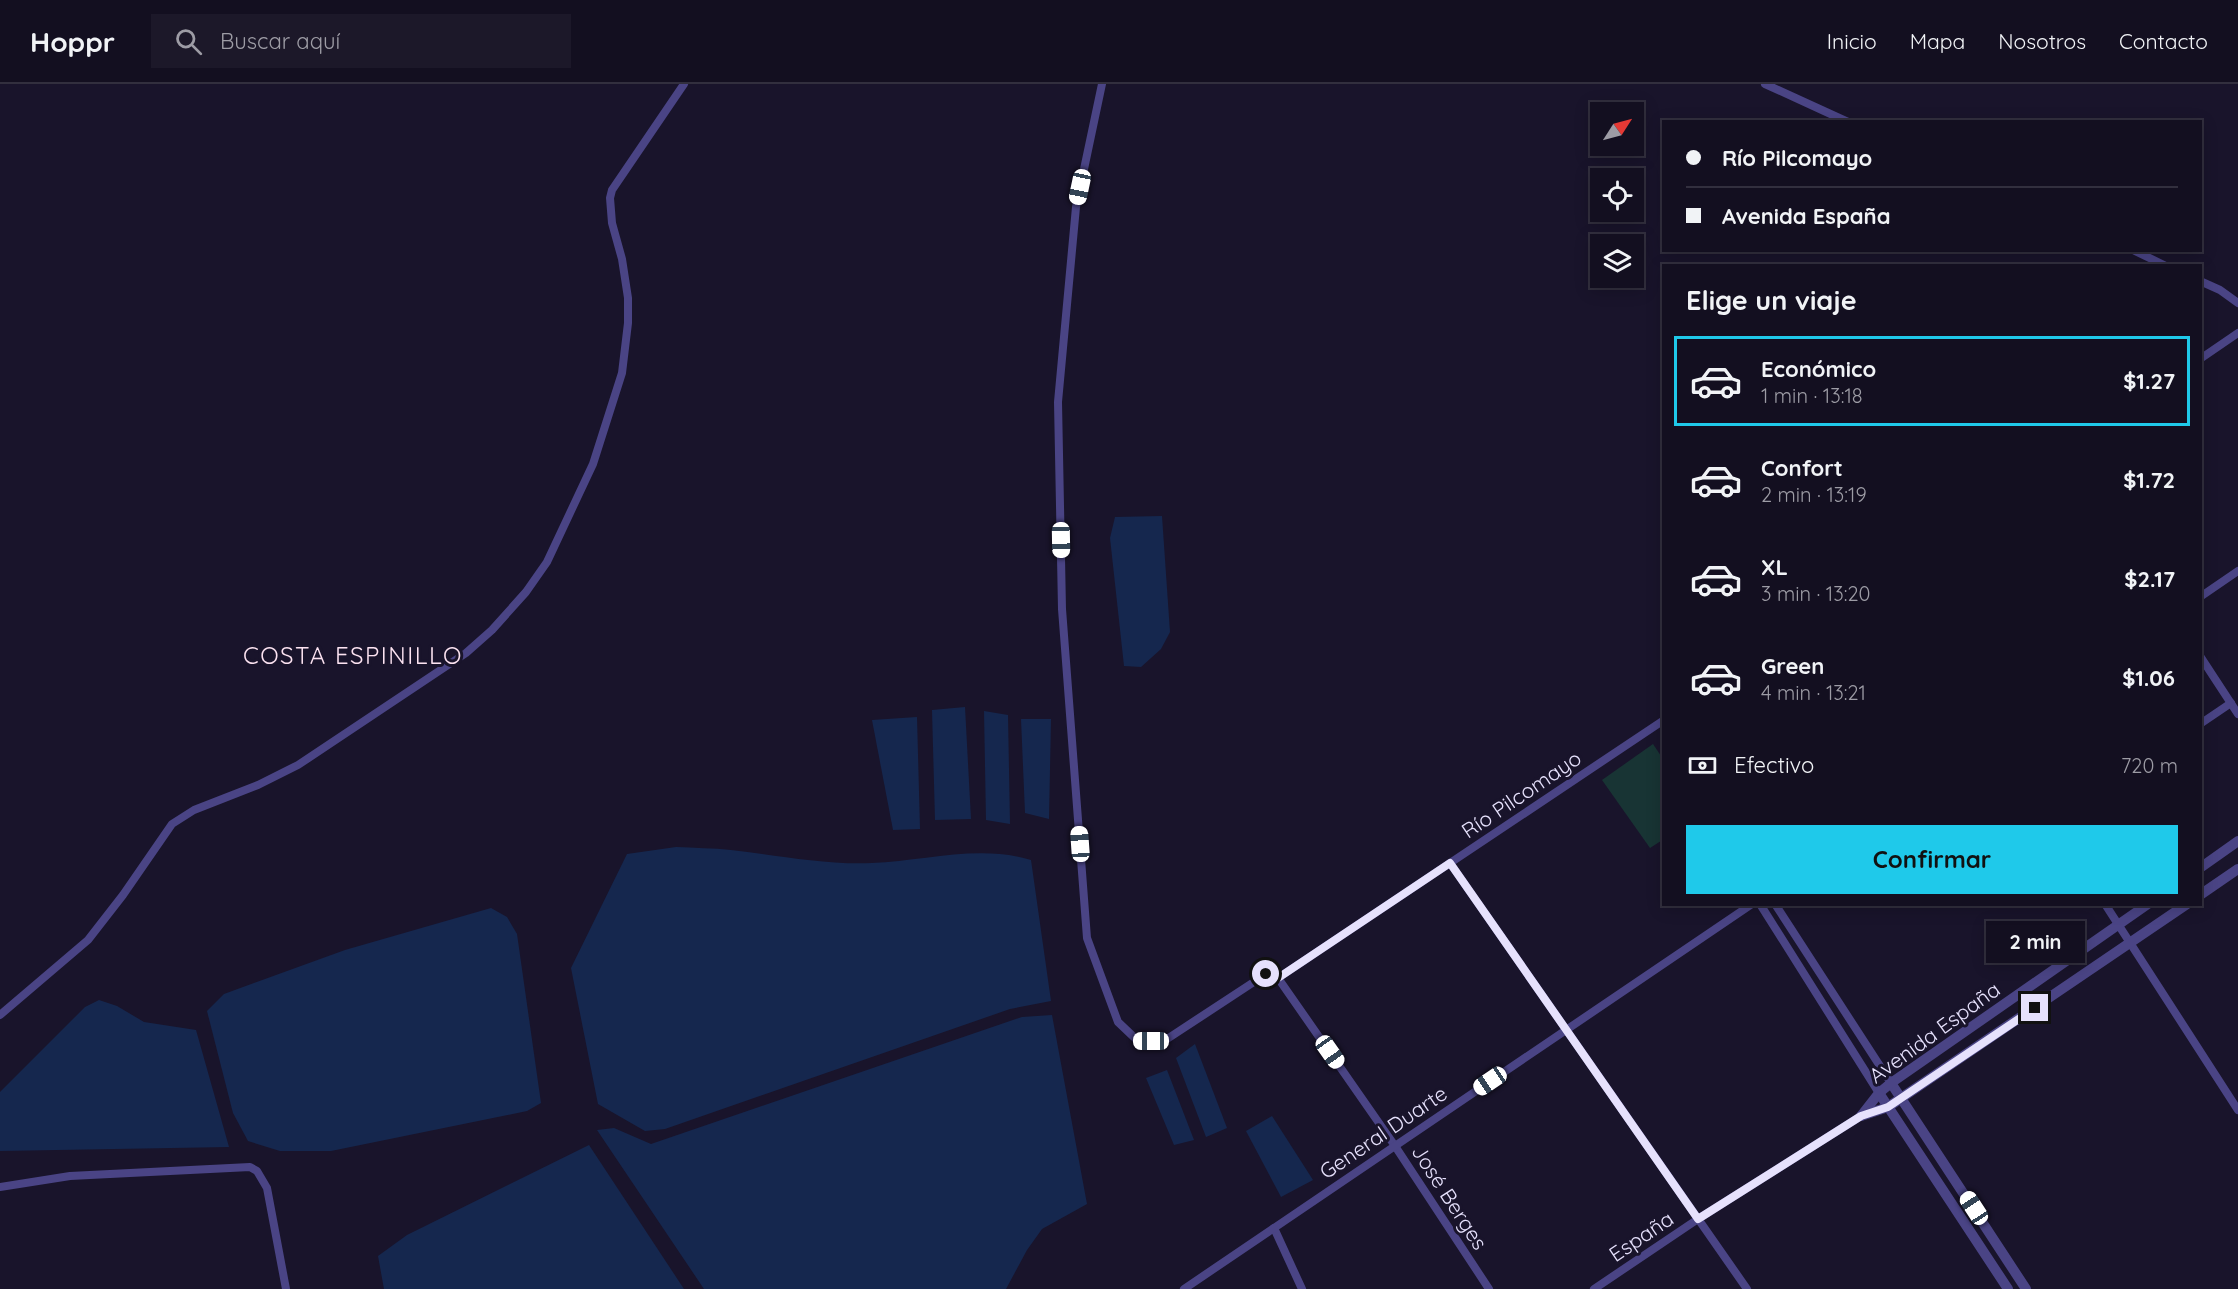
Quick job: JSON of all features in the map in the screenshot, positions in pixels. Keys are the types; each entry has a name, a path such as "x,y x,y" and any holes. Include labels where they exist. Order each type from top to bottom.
{"street":[{"path":"0,1015 88,940 123,896 172,824 194,810 258,785 298,765 466,653 486,636 526,592 547,561 593,464 622,373 628,323 628,298 609,198 612,190 684,84"},
{"path":"1102,84 1076,207 1058,402 1062,609 1087,938 1118,1022 1138,1041 1164,1041 1266,974 1278,978"},
{"path":"1765,84 1844,120"},
{"path":"2137,252 2162,264"},
{"path":"2202,282 2220,290 2238,303"},
{"path":"2202,357 2238,333"},
{"path":"2202,596 2238,571"},
{"path":"2202,659 2238,714"},
{"path":"2202,723 2231,703"},
{"name":"Río Pilcomayo","path":"1278,978 1662,721"},
{"path":"2202,867 2238,841"},
{"path":"1450,863 1747,1289"},
{"path":"2202,894 2238,869"},
{"name":"General Duarte","path":"1184,1289 1749,906"},
{"path":"1761,906 1888,1107 2009,1289 2024,1285 1776,906"},
{"path":"2106,906 2238,1110"},
{"name":"Avenida España","path":"1861,1116 1879,1093 1892,1083 2145,906"},
{"name":"Avenida España","path":"1861,1116 1888,1107 1902,1098 2184,906"},
{"name":"José Berges","path":"1278,978 1395,1146 1490,1289"},
{"name":"España","path":"1594,1289 1698,1219 1861,1116"},
{"path":"0,1187 70,1176 250,1167 257,1171 267,1188 286,1289"},
{"path":"1274,1228 1302,1289"}],"green space":[{"path":"1653,744 1662,758 1662,840 1650,848 1602,780"}],"water":[{"path":"1162,516 1170,632 1161,649 1141,667 1124,666 1110,538 1115,517"},
{"path":"965,707 971,819 935,820 932,710"},
{"path":"984,711 1008,715 1010,824 986,820"},
{"path":"917,717 920,829 893,830 872,720"},
{"path":"1021,719 1051,719 1049,819 1025,813"},
{"path":"676,847 724,849 854,863 892,862 972,853 1011,855 1031,860 1051,1001 1010,1009 665,1129 645,1131 598,1104 571,968 627,854"},
{"path":"491,908 507,917 517,934 541,1103 527,1111 331,1151 280,1151 248,1141 233,1113 207,1011 224,994 345,950"},
{"path":"99,1000 117,1006 144,1022 196,1030 229,1147 0,1151 0,1092 85,1007"},
{"path":"1052,1015 1087,1204 1042,1229 1027,1250 1006,1289 704,1289 597,1130 614,1128 651,1144 1022,1017"},
{"path":"1195,1044 1227,1128 1206,1137 1176,1058"},
{"path":"1167,1070 1194,1140 1174,1145 1146,1078"},
{"path":"1272,1116 1313,1180 1281,1197 1246,1131"},
{"path":"589,1145 684,1289 384,1289 378,1256 407,1235"}],"district":[{"name":"COSTA ESPINILLO","path":"353,655"}],"route":[{"path":"1266,974 1278,978 1450,863 1698,1219 1861,1116 1888,1107 2035,1008"}]}
